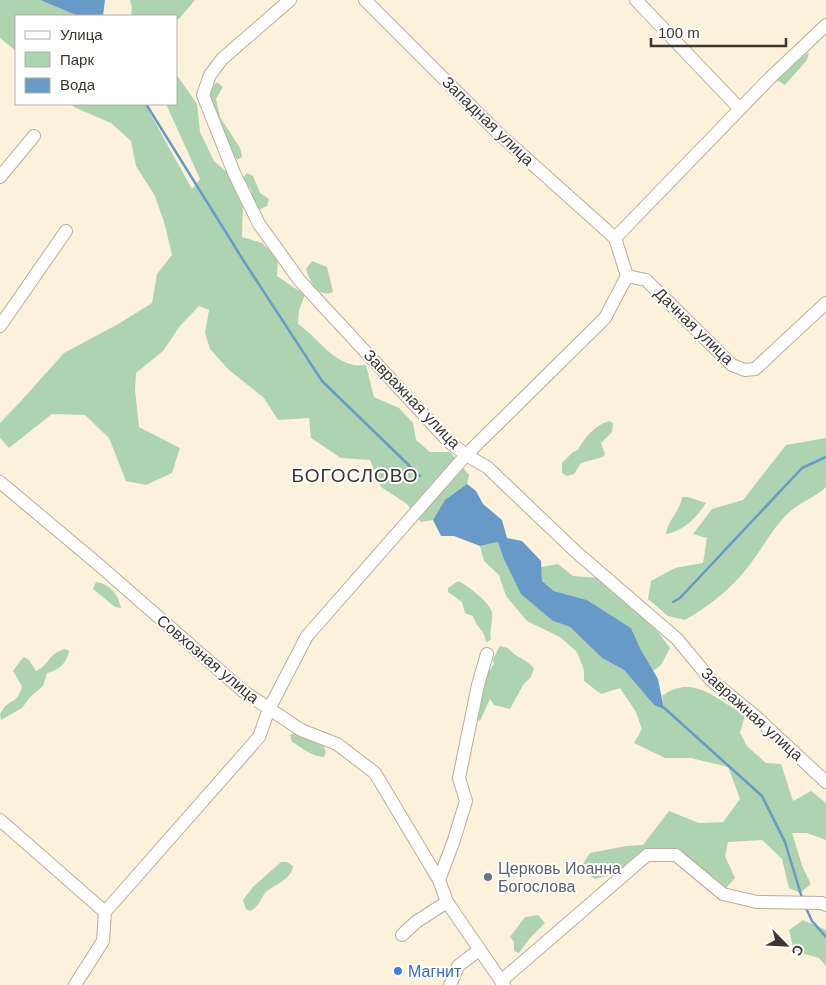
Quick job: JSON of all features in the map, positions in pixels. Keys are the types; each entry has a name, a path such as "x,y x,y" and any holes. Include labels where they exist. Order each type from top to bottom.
{"street":[{"name":"Завражная улица","path":"290,0 222,59 210,75 203,96 234,173 259,224 300,281 448,441 466,455 487,467 575,551 677,639 711,680 755,716 826,782"},
{"name":"Западная улица","path":"366,0 499,134 615,238"},
{"path":"636,0 740,109"},
{"path":"75,985 103,941 105,912 259,737 269,709 307,636 466,455 605,318 627,276 615,238 740,109 826,25"},
{"path":"0,178 34,136"},
{"path":"0,326 66,231"},
{"name":"Дачная улица","path":"627,276 646,280 732,365 745,370 755,369 826,303"},
{"name":"Совхозная улица","path":"0,482 99,565 243,692 301,730 337,744 375,773 439,880 447,902 503,983"},
{"path":"439,880 466,801 459,778 478,685 487,654"},
{"path":"0,820 105,912"},
{"path":"503,983 647,855 676,855 723,894 757,902 825,902"},
{"path":"402,935 416,922 447,902"},
{"path":"450,985 458,966 479,950"}],"green space":[{"path":"0,0 40,0 76,15 15,15 15,50 0,38"},
{"path":"130,0 195,0 179,19 178,15 131,15"},
{"path":"809,52 807,60 785,85 775,79"},
{"path":"178,77 197,104 200,132 214,161 229,174 243,201 242,237 262,243 278,259 277,276 305,295 299,310 298,324 342,361 354,365 366,365 374,397 399,408 413,423 416,440 430,452 450,452 469,475 467,484 445,501 433,520 421,522 407,504 381,487 370,460 341,458 311,438 309,418 278,420 264,398 229,370 210,349 205,333 209,310 199,306 180,326 163,351 136,373 135,390 139,427 180,448 172,473 146,485 126,481 109,438 85,415 52,414 9,448 0,438 0,423 64,353 120,323 152,303 157,274 172,255 165,225 155,196 136,166 131,141 111,123 72,105 146,105 192,189 200,179 166,105 178,105"},
{"path":"217,82 223,87 216,99 220,117 240,148 242,157 237,160 212,111 209,96"},
{"path":"247,173 253,176 260,193 269,199 267,206 258,210 253,201 251,189 242,180"},
{"path":"312,261 327,267 333,292 323,293 315,288 306,269"},
{"path":"609,421 613,423 612,432 601,443 605,454 603,457 581,463 574,474 567,476 562,473 562,463 573,452 578,450 583,441 595,429"},
{"path":"826,438 826,487 786,516 749,566 724,592 685,620 668,616 648,599 651,581 675,568 703,563 707,538 693,534 712,509 743,500 786,445"},
{"path":"682,497 706,503 698,514 684,527 666,534 669,524 679,507"},
{"path":"498,542 503,557 553,621 570,627 602,658 624,670 654,705 664,708 662,696 684,687 705,691 714,696 745,715 740,733 747,746 766,763 781,764 793,801 811,791 826,803 826,840 807,833 792,833 803,868 811,884 800,893 789,888 782,859 762,840 728,842 725,856 735,878 726,888 681,851 642,853 619,873 595,879 580,868 590,853 626,846 643,845 669,811 699,823 723,822 740,799 728,767 691,758 665,758 634,743 642,729 636,712 620,688 601,694 584,681 584,670 577,652 560,637 527,621 506,596 499,575 484,561 480,546"},
{"path":"558,564 573,576 600,578 658,632 670,648 661,665 653,671 631,628 587,600 554,591 542,581 541,567"},
{"path":"458,581 478,595 491,609 491,640 486,642 473,616 465,613 462,602 448,592 448,588"},
{"path":"96,582 113,590 121,608 115,607 93,589"},
{"path":"500,646 508,648 534,668 531,677 523,685 510,709 494,705 490,699 480,721 474,718 487,674 494,664 493,659"},
{"path":"65,649 69,651 62,665 47,673 43,686 30,697 22,708 1,720 0,714 5,706 17,698 21,690 22,686 13,671 20,661 24,657 29,660 36,671 41,669 55,654"},
{"path":"295,732 324,747 326,752 324,757 312,754 292,742 290,735"},
{"path":"281,862 287,862 293,866 292,871 286,879 265,893 254,909 250,911 246,909 243,900 253,887"},
{"path":"538,915 545,923 530,938 519,953 514,951 514,942 510,937 525,917"},
{"path":"803,920 826,930 826,966 819,958 794,951 789,930"}],"water":[{"path":"40,0 105,0 103,15 76,15"},
{"path":"467,484 476,491 483,504 502,520 507,538 522,541 541,561 542,581 554,591 587,600 631,628 658,679 664,709 654,705 624,670 602,658 570,627 553,621 521,594 498,542 480,546 454,536 441,536 433,520 445,500"}],"waterway":[{"path":"147,105 245,263 322,381 420,476"},
{"path":"673,602 680,598 802,468 826,457"},
{"path":"662,706 762,796 785,842 802,898"},
{"path":"806,908 812,921 826,937"}],"place":[{"name":"Церковь Иоанна Богослова","path":"488,877"},
{"name":"Магнит","path":"398,971"}],"district":[{"name":"БОГОСЛОВО","path":"355,475"}]}
